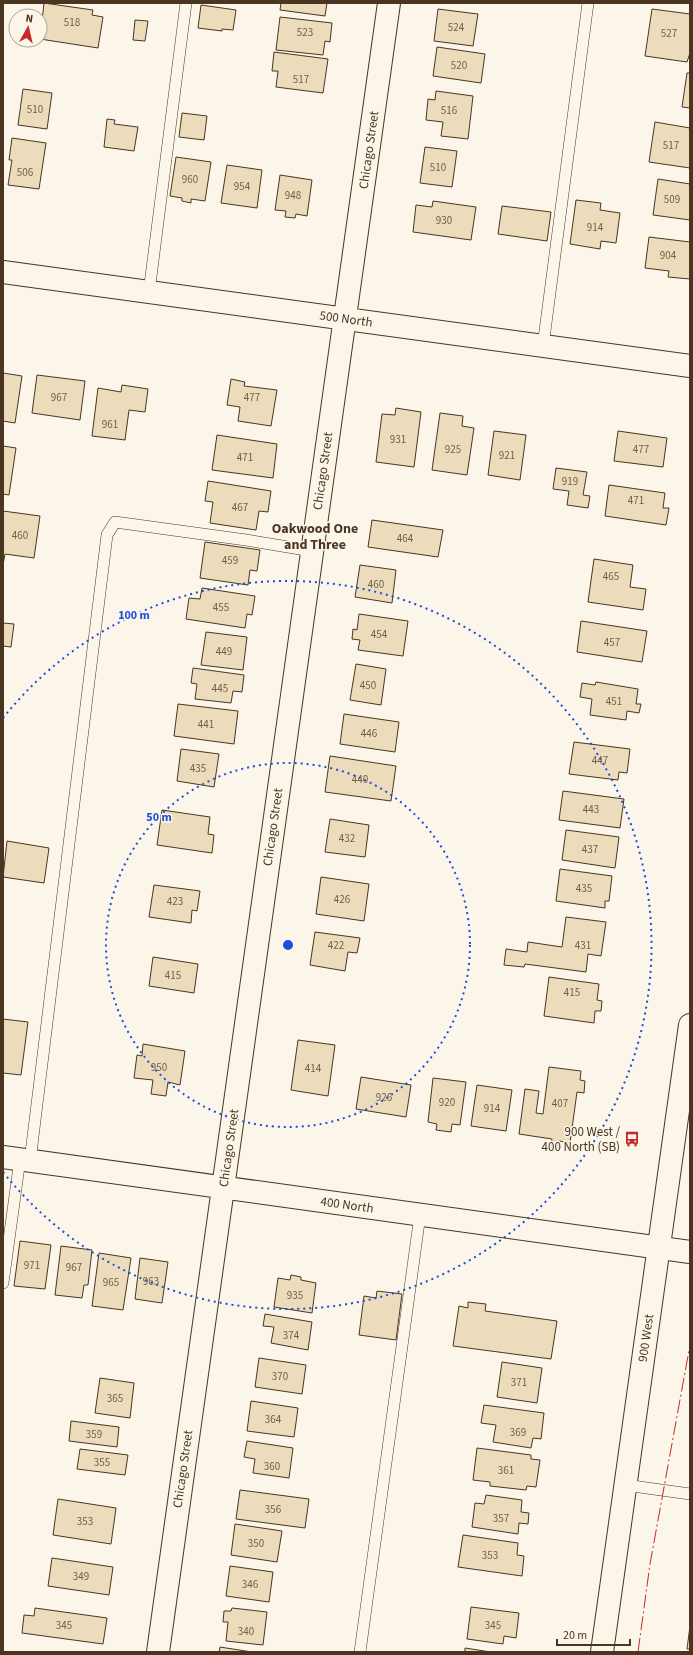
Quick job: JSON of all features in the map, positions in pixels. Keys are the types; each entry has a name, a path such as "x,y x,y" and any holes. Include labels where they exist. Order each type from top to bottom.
{"street":[{"name":"Chicago Street","path":"158,1652 389,3"},
{"name":"500 North","path":"3,272 690,366"},
{"name":"900 West","path":"602,1652 690,1025"},
{"name":"400 North","path":"18,1159 690,1252"}],"lane":[{"path":"149,292 186,3"},
{"path":"543,346 588,3"},
{"path":"3,1283 18,1159 107,535 115,522 246,540 312,551"},
{"path":"360,1652 420,1215"},
{"path":"625,1485 690,1494"}],"building":[{"path":"44,3 93,10 92,15 103,17 98,48 48,40 48,8 43,8"},
{"path":"281,3 327,3 325,16 280,10"},
{"path":"201,5 236,10 233,30 222,29 222,31 198,28"},
{"path":"438,9 478,14 473,46 434,41"},
{"path":"652,9 690,14 690,53 687,62 645,56"},
{"path":"280,17 332,23 330,42 325,41 323,55 276,50"},
{"path":"135,20 148,21 145,41 133,40"},
{"path":"437,47 485,54 481,83 433,76"},
{"path":"274,52 328,59 323,93 276,87 278,71 272,71"},
{"path":"687,73 690,73 690,108 682,107"},
{"path":"23,89 52,93 47,129 18,125"},
{"path":"436,91 473,96 468,139 441,136 443,122 426,120 428,99 435,100"},
{"path":"182,113 207,116 204,140 179,137"},
{"path":"107,119 115,120 114,124 138,127 134,151 104,147"},
{"path":"655,122 690,128 690,168 649,162"},
{"path":"12,138 46,143 39,189 8,185 12,160 9,160"},
{"path":"425,147 457,151 452,187 420,183"},
{"path":"176,157 211,162 205,201 191,199 191,203 182,201 182,198 170,196"},
{"path":"227,165 262,170 257,208 221,203"},
{"path":"280,175 312,180 307,216 296,214 295,218 285,217 286,211 275,210"},
{"path":"658,179 690,184 690,220 653,215"},
{"path":"576,200 601,203 600,210 620,213 616,243 601,241 600,249 570,244"},
{"path":"433,201 476,207 471,240 413,232 416,205 432,207"},
{"path":"502,206 551,212 547,241 498,234"},
{"path":"649,237 690,242 690,279 668,277 669,271 645,268"},
{"path":"3,373 22,376 15,423 3,421"},
{"path":"37,375 85,381 80,420 32,413"},
{"path":"231,379 245,382 244,386 277,390 271,426 238,421 240,407 227,405"},
{"path":"122,385 148,389 145,412 129,410 125,440 92,436 98,388 121,392"},
{"path":"396,408 421,412 414,467 376,462 382,414 395,415"},
{"path":"440,413 463,416 462,426 474,428 467,475 432,470"},
{"path":"494,431 526,435 520,480 488,475"},
{"path":"618,431 667,438 663,467 614,461"},
{"path":"217,435 277,444 273,478 212,470"},
{"path":"3,446 16,448 9,495 3,494"},
{"path":"556,468 587,472 583,495 590,496 588,508 567,505 569,491 553,489"},
{"path":"208,481 271,491 268,512 259,511 256,530 210,523 213,502 205,501"},
{"path":"609,485 665,493 663,508 669,508 666,525 605,516"},
{"path":"3,511 40,516 34,558 5,554 3,565"},
{"path":"372,520 443,530 438,557 368,547"},
{"path":"205,542 260,550 257,571 250,570 248,585 200,578"},
{"path":"594,559 633,565 630,587 646,589 643,610 588,602"},
{"path":"360,565 396,570 392,603 355,597"},
{"path":"202,588 255,596 252,615 247,614 245,628 186,619 189,598 200,599"},
{"path":"359,614 408,621 403,656 358,650 360,640 352,639 353,629 357,630"},
{"path":"581,621 647,631 642,662 577,652"},
{"path":"3,623 14,624 11,647 3,646"},
{"path":"206,632 247,637 243,670 201,665"},
{"path":"356,664 386,669 381,705 350,700"},
{"path":"193,668 244,675 242,692 233,691 231,703 195,699 197,684 191,683"},
{"path":"596,682 638,689 636,704 641,704 639,713 627,711 626,720 590,715 592,699 580,697 582,683 595,685"},
{"path":"178,704 238,711 234,744 174,736"},
{"path":"344,714 399,722 395,752 340,744"},
{"path":"574,742 630,749 627,773 619,772 618,780 569,774"},
{"path":"181,749 219,754 214,787 177,781"},
{"path":"330,756 396,766 391,801 325,792"},
{"path":"563,791 624,799 620,828 559,820"},
{"path":"162,810 210,817 208,834 214,835 212,853 157,845"},
{"path":"330,819 369,825 365,857 325,852"},
{"path":"566,830 619,837 615,868 562,860"},
{"path":"7,841 49,848 44,883 3,877"},
{"path":"560,869 612,876 609,901 605,901 605,908 556,901"},
{"path":"321,877 369,884 364,921 316,914"},
{"path":"154,885 200,891 197,911 192,910 191,923 149,917"},
{"path":"566,917 606,922 601,956 588,954 586,972 525,964 524,967 504,965 506,949 527,952 528,942 562,947"},
{"path":"315,932 360,938 357,953 348,952 345,971 310,965"},
{"path":"153,957 198,964 194,993 149,986"},
{"path":"549,977 599,984 597,1000 602,1001 601,1011 595,1011 594,1023 544,1016"},
{"path":"3,1019 28,1022 21,1075 3,1073"},
{"path":"298,1040 335,1045 328,1096 291,1090"},
{"path":"143,1044 185,1051 180,1085 168,1082 166,1096 151,1094 153,1080 134,1078 137,1055 142,1056"},
{"path":"549,1067 581,1071 580,1080 585,1081 584,1093 577,1092 570,1143 559,1141 559,1146 551,1145 552,1139 519,1134 525,1089 539,1091 536,1113 543,1114"},
{"path":"361,1077 411,1085 406,1117 356,1109"},
{"path":"433,1078 466,1082 460,1125 452,1124 451,1132 436,1130 437,1124 428,1122"},
{"path":"477,1085 512,1090 506,1131 471,1126"},
{"path":"20,1241 51,1245 45,1289 14,1286"},
{"path":"61,1246 92,1250 88,1285 84,1285 82,1298 55,1295"},
{"path":"99,1253 131,1258 123,1310 92,1306"},
{"path":"140,1258 168,1262 162,1303 135,1299"},
{"path":"291,1275 301,1277 301,1280 316,1283 312,1313 274,1307 278,1278 290,1280"},
{"path":"377,1291 402,1294 396,1340 359,1335 364,1296 376,1298"},
{"path":"468,1302 486,1304 485,1311 557,1321 551,1359 453,1346 459,1306 468,1308"},
{"path":"265,1314 312,1322 308,1350 271,1343 274,1327 263,1326"},
{"path":"259,1358 306,1365 302,1394 255,1387"},
{"path":"502,1362 542,1368 537,1403 497,1397"},
{"path":"100,1378 134,1383 130,1418 95,1413"},
{"path":"251,1401 298,1408 294,1437 247,1431"},
{"path":"484,1405 544,1413 541,1439 533,1438 531,1448 493,1442 496,1425 481,1423"},
{"path":"71,1421 119,1427 117,1447 69,1441"},
{"path":"247,1441 293,1448 289,1478 253,1473 255,1459 244,1457"},
{"path":"477,1448 531,1455 531,1459 540,1460 536,1487 527,1486 526,1490 490,1486 490,1482 473,1480"},
{"path":"80,1449 128,1455 125,1475 77,1469"},
{"path":"240,1490 309,1499 305,1528 236,1519"},
{"path":"486,1495 522,1500 521,1512 529,1513 528,1524 519,1523 518,1534 472,1527 475,1503 484,1504"},
{"path":"58,1499 116,1508 111,1544 53,1535"},
{"path":"235,1524 282,1531 277,1562 231,1555"},
{"path":"463,1535 518,1543 517,1555 524,1556 522,1576 458,1567"},
{"path":"52,1558 113,1567 109,1595 48,1586"},
{"path":"230,1566 273,1572 269,1602 226,1596"},
{"path":"471,1607 519,1613 516,1638 504,1636 503,1644 467,1639"},
{"path":"35,1608 107,1618 103,1644 22,1633 24,1615 34,1616"},
{"path":"232,1608 267,1612 263,1645 226,1641 228,1622 223,1622 224,1611 231,1611"},
{"path":"690,1626 690,1649 687,1649"},
{"path":"220,1647 252,1652 219,1652"},
{"path":"465,1648 491,1652 465,1652"}],"power":[{"path":"638,1652 650,1564 690,1345"}],"place":[{"name":"900 West / 400 North (SB)","path":"632,1139"}],"district":[{"name":"Oakwood One and Three","path":"315,538"}]}
